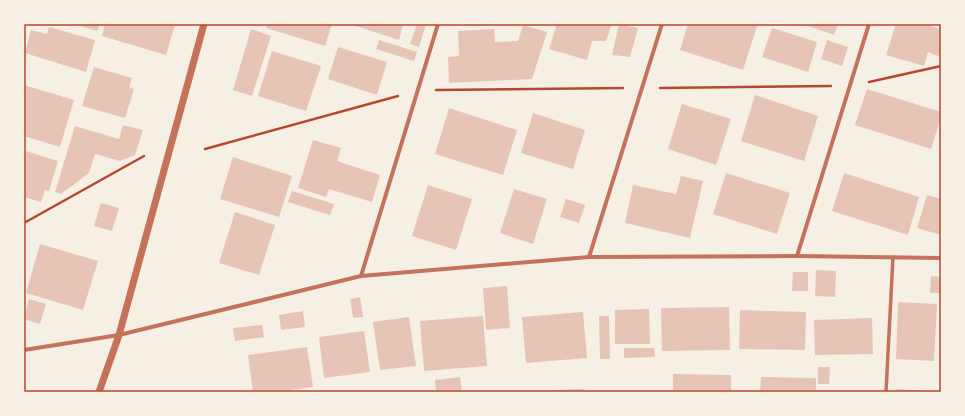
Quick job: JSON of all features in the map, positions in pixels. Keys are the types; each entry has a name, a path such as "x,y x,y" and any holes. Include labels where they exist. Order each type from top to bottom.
{"street":[{"path":"99,392 119,335 204,24"},
{"path":"361,276 438,24"},
{"path":"589,257 662,24"},
{"path":"797,256 869,24"},
{"path":"24,350 119,335 361,276 589,257 797,256 941,258"},
{"path":"886,392 893,257"}],"path":[{"path":"205,149 418,90 850,86 941,66"},
{"path":"24,224 144,156"}],"building":[{"path":"74,24 100,24 97,31"},
{"path":"105,24 175,24 166,55 102,36"},
{"path":"267,24 332,24 325,46 266,28"},
{"path":"350,24 403,24 399,40"},
{"path":"417,24 426,24 419,47 410,44"},
{"path":"557,24 612,24 606,41 592,41 587,60 549,49"},
{"path":"619,24 638,28 630,57 612,55"},
{"path":"688,24 750,24 757,26 743,70 680,50"},
{"path":"802,24 838,24 834,35"},
{"path":"896,24 924,24 941,29 941,57 928,52 924,66 886,55"},
{"path":"523,25 547,32 532,79 449,83 448,57 459,56 458,31 494,29 495,42 518,41"},
{"path":"49,27 95,40 86,72 25,53 31,30 47,34"},
{"path":"772,28 817,42 808,72 762,57"},
{"path":"251,29 271,36 252,96 233,90"},
{"path":"379,40 417,52 414,61 376,49"},
{"path":"827,40 848,47 842,66 821,59"},
{"path":"338,47 387,62 377,95 328,79"},
{"path":"272,51 321,66 306,111 258,96"},
{"path":"94,67 132,78 129,87 134,89 125,118 82,106"},
{"path":"24,85 74,100 60,147 24,136"},
{"path":"867,89 941,112 941,117 931,149 855,125"},
{"path":"755,95 818,116 804,161 741,141"},
{"path":"682,104 731,119 716,165 668,149"},
{"path":"449,108 517,130 503,175 435,154"},
{"path":"533,113 585,130 573,169 521,153"},
{"path":"123,125 143,130 135,155 120,161 95,154 89,173 61,194 55,192 75,126 119,139"},
{"path":"313,140 341,148 337,161 380,175 372,202 329,189 326,197 298,188"},
{"path":"26,151 58,161 49,191 45,190 41,202 24,197 24,159"},
{"path":"233,157 292,176 279,217 220,199"},
{"path":"726,173 790,193 777,234 713,214"},
{"path":"844,173 919,197 908,235 832,211"},
{"path":"681,176 703,181 690,238 625,223 633,185 676,194"},
{"path":"428,185 472,199 456,250 412,236"},
{"path":"514,189 547,199 533,244 500,233"},
{"path":"292,191 334,204 330,215 288,202"},
{"path":"927,195 941,199 941,235 917,228"},
{"path":"566,199 585,205 579,223 560,217"},
{"path":"101,203 119,208 112,231 94,226"},
{"path":"235,212 275,225 259,275 219,263"},
{"path":"40,244 98,261 83,310 26,293"},
{"path":"816,270 836,271 835,297 815,296"},
{"path":"793,272 808,272 808,291 792,291"},
{"path":"931,276 941,277 941,293 930,293"},
{"path":"507,286 510,328 486,330 483,288"},
{"path":"360,297 363,317 353,318 350,299"},
{"path":"29,299 46,304 40,324 24,319"},
{"path":"898,302 937,304 934,361 896,359"},
{"path":"729,307 730,350 662,351 661,308"},
{"path":"649,309 650,344 615,344 615,310"},
{"path":"740,310 806,312 805,350 739,349"},
{"path":"303,311 305,327 281,330 279,315"},
{"path":"583,312 587,358 526,363 522,317"},
{"path":"483,316 487,366 424,371 420,321"},
{"path":"599,316 609,316 610,359 600,359"},
{"path":"409,317 416,366 380,370 373,322"},
{"path":"872,318 873,354 815,355 814,320"},
{"path":"262,325 264,337 235,341 233,328"},
{"path":"364,331 370,372 324,378 319,337"},
{"path":"307,347 313,387 276,392 253,392 248,355"},
{"path":"624,348 654,348 655,357 624,358"},
{"path":"818,367 830,367 829,384 818,384"},
{"path":"673,374 731,375 731,392 673,392"},
{"path":"460,377 462,392 436,392 435,380"},
{"path":"761,377 816,378 816,392 760,392"},
{"path":"584,389 584,392 553,392 553,390"},
{"path":"896,389 924,391 924,392 896,392"}]}
